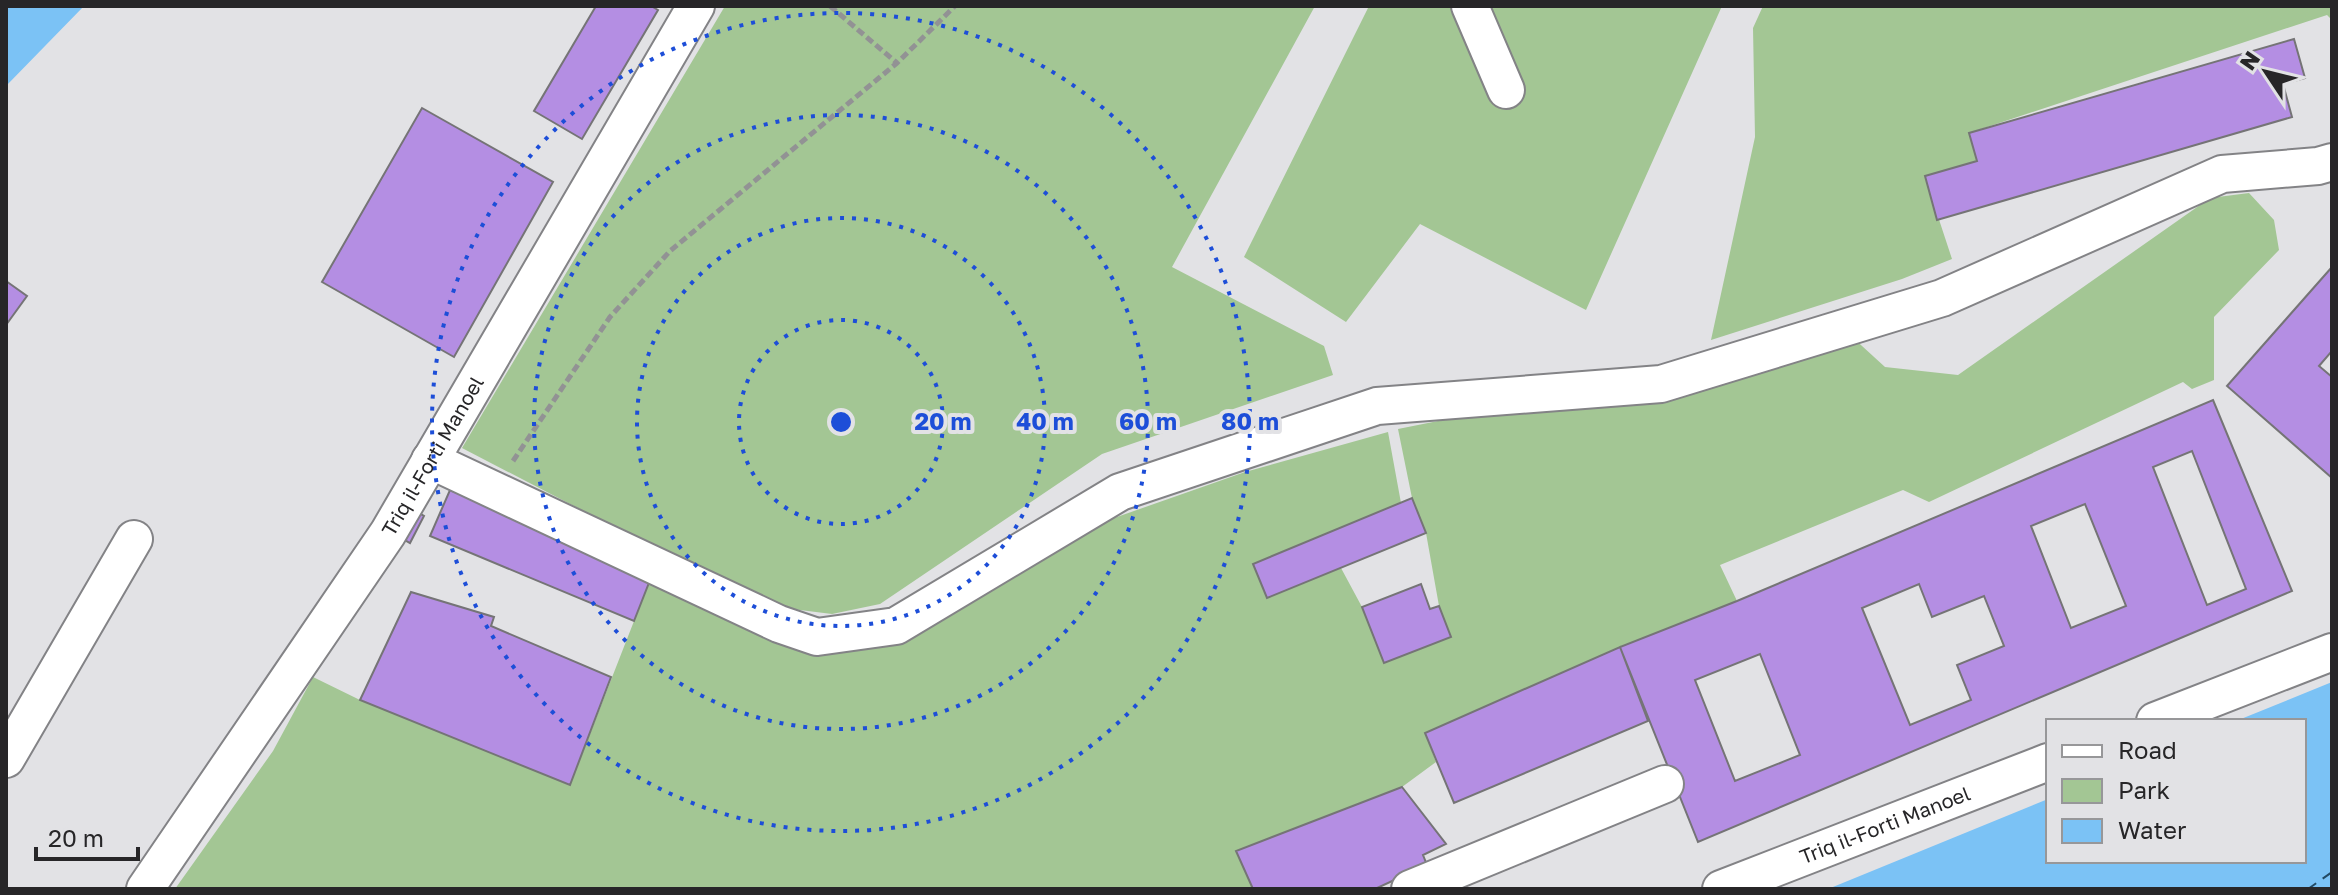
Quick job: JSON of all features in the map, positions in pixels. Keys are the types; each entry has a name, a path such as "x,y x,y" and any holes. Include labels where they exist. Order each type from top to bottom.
{"street":[{"name":"Triq il-Forti Manoel","path":"145,889 388,533 696,6"},
{"path":"1470,6 1506,90"},
{"path":"430,460 779,624 817,637 896,626 1120,492 1377,406 1661,384 1942,298 2222,174 2318,166 2332,162"},
{"path":"6,759 134,539"},
{"path":"2160,719 2332,652"},
{"name":"Triq il-Forti Manoel","path":"1721,889 2046,763"},
{"path":"1410,889 1665,784"}],"path":[{"path":"830,6 897,63"},
{"path":"495,489 610,317 670,251 897,63 955,6"}],"green space":[{"path":"725,6 1315,6 1172,267 1324,346 1333,375 1102,454 880,604 832,614 784,608 626,533 462,448"},
{"path":"1369,6 1722,6 1586,310 1420,224 1346,322 1244,257"},
{"path":"1763,6 2332,6 2332,20 2327,15 1969,133 1977,161 1925,177 1952,259 1902,279 1711,340 1755,137 1753,28"},
{"path":"2249,193 2274,220 2279,250 2214,317 2214,380 2192,389 2183,382 1929,502 1903,490 1720,565 1737,601 1620,647 1425,733 1436,762 1402,787 1236,851 1253,889 175,889 273,751 313,677 360,700 570,785 652,575 802,645 1097,524 1245,472 1388,432 1401,503 1253,564 1267,598 1341,568 1362,607 1384,662 1451,636 1439,606 1426,533 1412,498 1398,429 1453,418 1668,397 1850,335 1885,367 1958,375 2210,198"}],"water":[{"path":"6,6 84,6 6,86"},
{"path":"2332,682 2332,889 1828,889 2046,800 2046,863 2306,863 2306,719 2241,719"}],"building":[{"path":"596,6 651,6 658,10 582,139 534,111"},
{"path":"2294,39 2305,78 2283,84 2292,117 1937,220 1925,176 1977,161 1969,133"},
{"path":"422,108 553,182 454,357 322,282"},
{"path":"2332,267 2332,351 2319,366 2332,377 2332,478 2227,386"},
{"path":"6,281 27,296 6,325"},
{"path":"2213,400 2292,591 1698,842 1620,647 1737,601","holes":["2192,451 2246,589 2207,605 2153,467","2085,504 2126,606 2071,628 2031,526","1919,584 1932,617 1984,596 2004,646 1957,665 1971,700 1910,725 1862,608","1760,654 1800,755 1735,781 1695,680"]},
{"path":"450,490 652,575 634,621 430,536"},
{"path":"1412,498 1426,533 1267,598 1253,564"},
{"path":"412,509 424,516 410,543 398,536"},
{"path":"1421,584 1430,609 1439,606 1451,637 1384,663 1362,607"},
{"path":"411,592 494,617 491,626 611,677 570,785 360,700"},
{"path":"1620,647 1648,721 1454,803 1425,733"},
{"path":"1402,787 1446,844 1423,855 1427,865 1375,889 1253,889 1236,851"}],"ferry route":[{"path":"2308,889 2332,872"}]}
